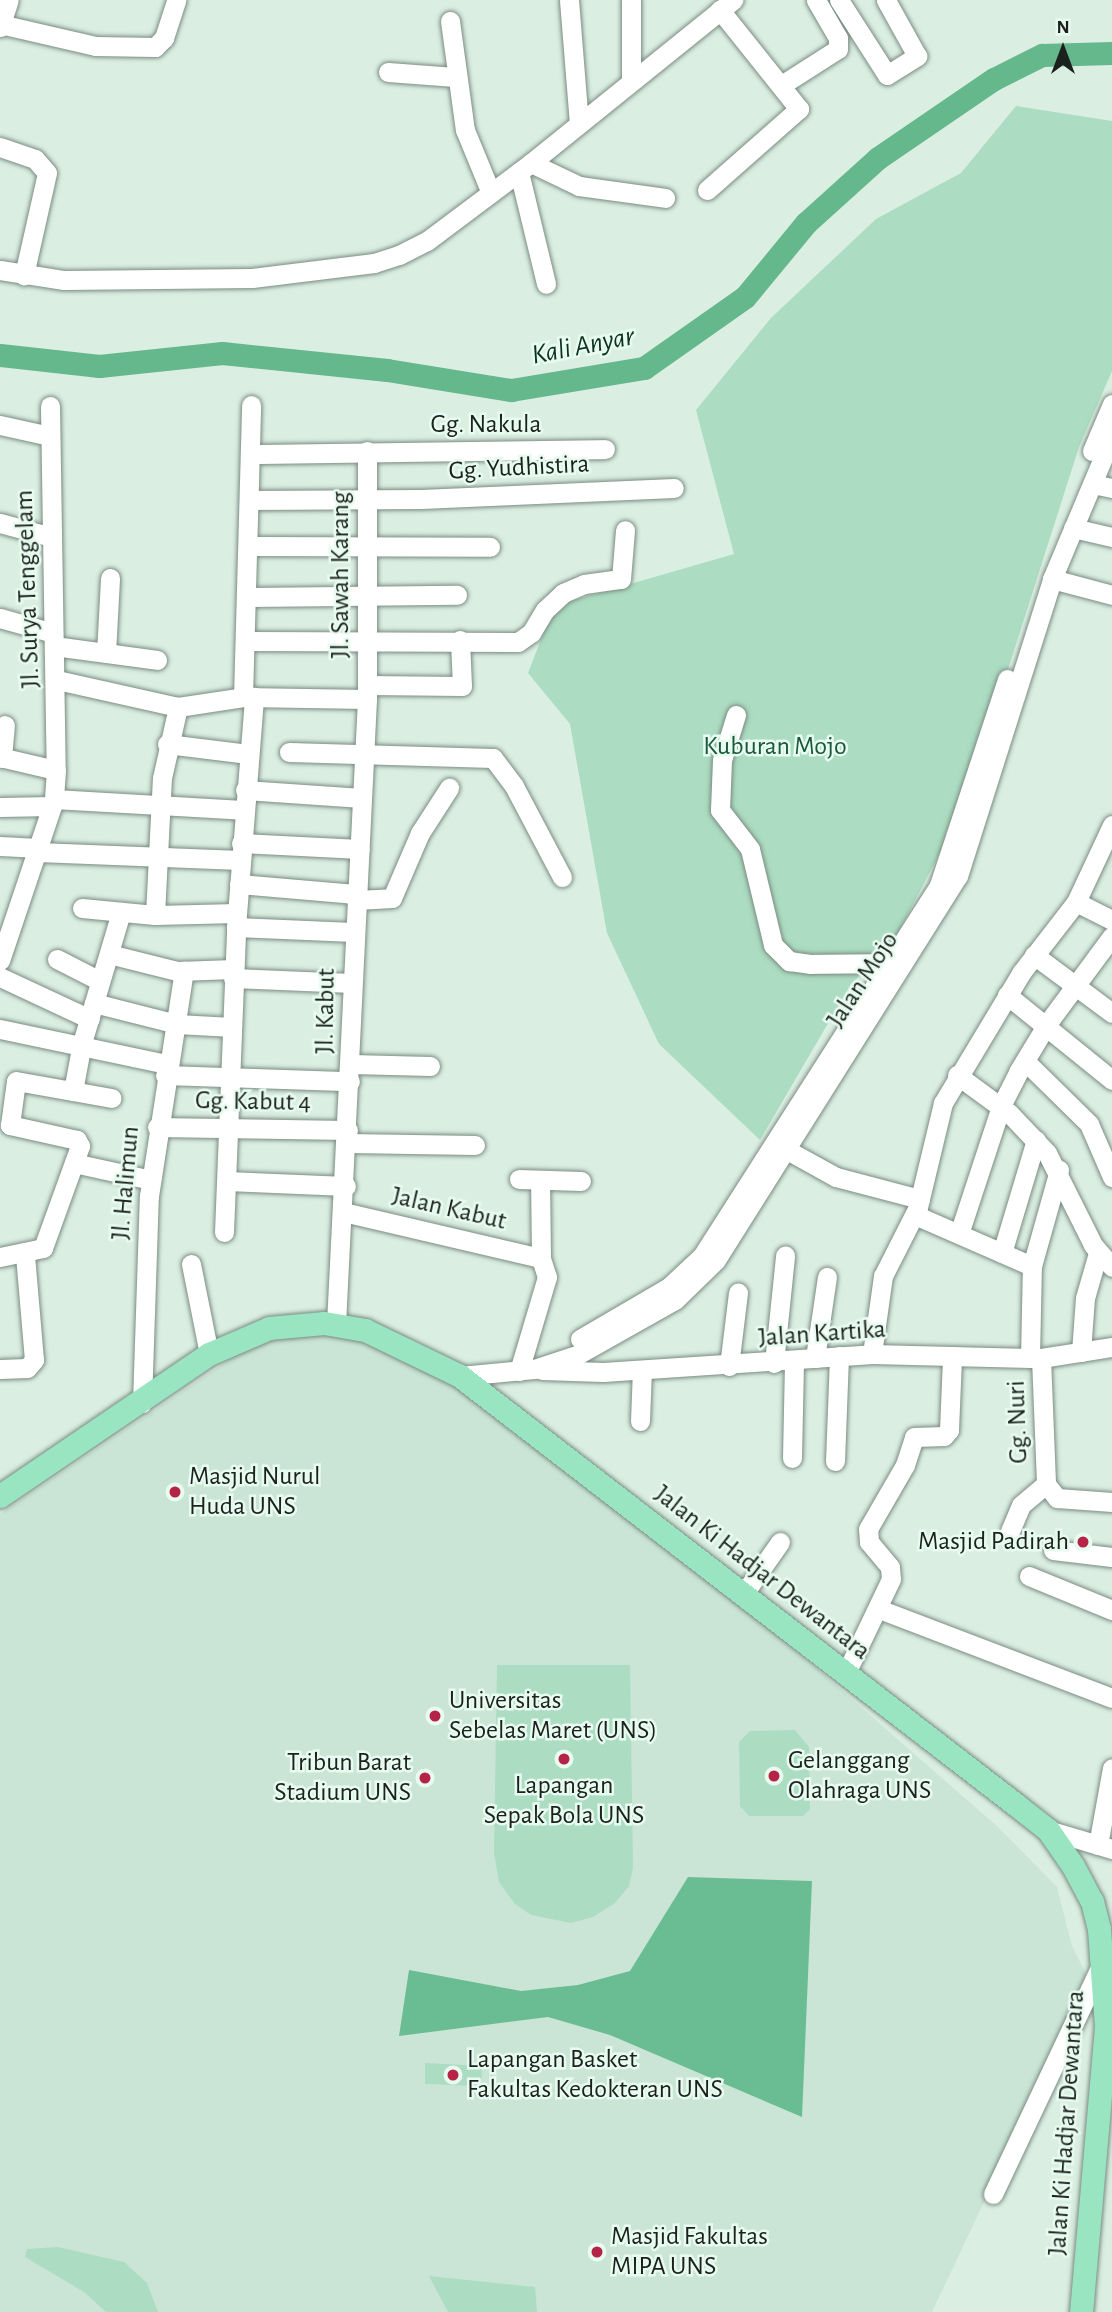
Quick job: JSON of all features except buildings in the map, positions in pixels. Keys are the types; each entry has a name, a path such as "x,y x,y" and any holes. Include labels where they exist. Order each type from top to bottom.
{"main road":[{"name":"Jalan Ki Hadjar Dewantara","path":"0,1496 209,1354 269,1328 336,1324 389,1338 460,1376 746,1592 1048,1830 1084,1883 1104,1959 1109,2025 1081,2312"}],"street":[{"path":"9,0 0,25 95,46 155,47 164,38 176,0"},
{"path":"569,0 579,123"},
{"path":"631,0 631,80"},
{"path":"783,84 838,49 838,38 816,0"},
{"path":"839,0 887,75 916,56 886,0"},
{"path":"0,270 24,275 128,281 252,278 374,263 427,241 525,168 727,5 799,105 794,116 707,190"},
{"path":"450,21 455,77 465,130 491,193"},
{"path":"388,72 455,77"},
{"path":"0,147 35,159 47,173 24,275"},
{"path":"525,168 579,186 666,198"},
{"path":"525,168 546,284"},
{"path":"555,1360 570,1345 653,1298 691,1269 840,1050 888,963 939,885 951,857 1040,575 1102,458 1112,404"},
{"path":"224,1232 236,920 248,754 251,405"},
{"name":"Jl. Surya Tenggelam","path":"0,960 5,930 39,850 53,802 56,770 57,680 53,640 50,406"},
{"path":"0,425 50,436"},
{"name":"Jalan Mojo","path":"460,1376 527,1370 579,1354 640,1322 695,1284 787,1150 840,1050 958,876 1052,579 1073,528 1102,486 1102,458 1112,436"},
{"name":"Gg. Nakula","path":"251,454 605,449"},
{"name":"Jl. Sawah Karang","path":"367,451 367,692"},
{"name":"Gg. Yudhistira","path":"250,500 368,499 674,488"},
{"path":"0,523 52,537"},
{"path":"1073,528 1112,537"},
{"path":"248,641 524,640 563,593 584,584 621,579 625,530"},
{"path":"250,546 490,547"},
{"path":"106,653 110,578"},
{"path":"1052,579 1112,595"},
{"path":"249,597 368,593 457,595"},
{"path":"0,618 53,640 106,653 157,660"},
{"path":"57,680 178,707 249,697 463,686 460,640"},
{"name":"Jl. Kabut","path":"336,1324 346,1186 354,932 367,692"},
{"path":"155,915 167,744 178,707"},
{"path":"736,715 722,760 720,810 750,849 773,945 789,961 810,964 888,963"},
{"path":"5,725 1,757 56,770"},
{"path":"167,744 248,754"},
{"path":"289,752 493,758 514,786 562,877"},
{"path":"239,884 356,897 392,898 420,832 449,788"},
{"path":"244,789 362,798"},
{"path":"0,807 53,802 161,802 243,810"},
{"path":"872,1354 883,1276 917,1207 943,1103 1007,995 1034,955 1076,902 1112,825"},
{"path":"0,846 159,857 240,851 360,849"},
{"path":"1076,902 1112,920"},
{"path":"82,908 354,932"},
{"path":"73,1091 82,1043 121,912"},
{"path":"959,1234 1001,1106 1047,1024 1108,949"},
{"path":"109,954 184,971 352,983"},
{"path":"1034,955 1077,984 1112,1013"},
{"path":"57,959 100,981"},
{"name":"Jl. Halimun","path":"142,1402 151,1180 165,1070 177,1024 184,971"},
{"path":"0,977 92,1011 177,1024 232,1027"},
{"path":"1007,995 1047,1024 1112,1080"},
{"path":"0,1029 82,1043 165,1070 351,1073 430,1066"},
{"path":"1025,1061 1089,1124 1112,1177"},
{"path":"957,1076 1001,1106 1036,1140 1059,1170 1098,1253 1112,1267"},
{"path":"0,1257 25,1255 46,1244 79,1142 9,1124 8,1079 111,1098"},
{"name":"Gg. Kabut 4","path":"157,1127 229,1125 475,1145"},
{"path":"1002,1253 1036,1140"},
{"path":"787,1150 836,1177 917,1207 959,1234 1032,1266"},
{"path":"74,1163 151,1180"},
{"name":"Gg. Nuri","path":"1046,1484 1035,1358 1032,1266 1059,1170"},
{"path":"519,1179 581,1181"},
{"path":"527,1370 547,1281 541,1258 540,1180"},
{"path":"227,1181 346,1186"},
{"name":"Jalan Kabut","path":"344,1212 541,1258"},
{"path":"1081,1352 1085,1298 1098,1253"},
{"path":"0,1370 27,1368 34,1360 25,1255"},
{"path":"774,1363 785,1256"},
{"path":"191,1264 209,1354"},
{"path":"815,1358 827,1277"},
{"path":"729,1366 738,1293"},
{"name":"Jalan Kartika","path":"527,1370 642,1370 729,1366 872,1354 1035,1358 1112,1347"},
{"path":"835,1461 839,1356"},
{"path":"846,1673 880,1609 891,1570 869,1542 867,1532 905,1465 914,1437 944,1436 949,1430 952,1357"},
{"path":"792,1458 794,1360"},
{"path":"640,1420 642,1370"},
{"path":"1010,1531 1021,1505 1046,1484 1057,1498 1112,1502"},
{"path":"746,1592 780,1542"},
{"path":"1053,1550 1112,1557"},
{"path":"1029,1576 1112,1610"},
{"path":"880,1609 1112,1698"},
{"path":"1048,1830 1105,1847 1112,1768"},
{"path":"993,2194 1104,1959"}],"shaded area":[{"name":"Universitas Sebelas Maret (UNS)","path":"330,1330 443,1374 743,1604 998,1827 1057,1887 1072,1946 1089,1980 932,2312 0,2312 0,1514 254,1343"}],"green space":[{"name":"Kuburan Mojo","path":"1016,106 1112,121 1112,371 1079,447 964,807 892,944 851,984 760,1140 659,1044 607,933 570,724 528,673 554,606 734,554 696,410 771,318 876,219 961,173"},
{"name":"Lapangan Sepak Bola UNS","path":"497,1665 630,1665 633,1868 629,1886 615,1903 593,1917 571,1923 531,1915 515,1904 499,1882 494,1853"},
{"name":"Gelanggang Olahraga UNS","path":"795,1730 809,1747 810,1809 803,1816 749,1816 740,1806 739,1742 750,1731"},
{"path":"688,1877 812,1881 802,2117 610,2035 548,2017 399,2036 409,1970 521,1991 578,1985 630,1971"},
{"name":"Lapangan Basket Fakultas Kedokteran UNS","path":"425,2063 482,2066 481,2086 425,2084"},
{"path":"58,2247 124,2262 147,2283 158,2312 106,2312 84,2292 25,2257 27,2249"},
{"path":"429,2276 535,2287 537,2312 448,2312"}],"waterway":[{"name":"Kali Anyar","path":"0,355 99,366 222,353 387,370 511,390 644,368 745,297 806,223 878,158 994,79 1042,55 1112,53"}],"place":[{"name":"Masjid Nurul Huda UNS","path":"175,1492"},
{"name":"Masjid Padirah","path":"1083,1542"},
{"name":"Universitas Sebelas Maret (UNS)","path":"435,1716"},
{"name":"Lapangan Sepak Bola UNS","path":"564,1759"},
{"name":"Gelanggang Olahraga UNS","path":"774,1776"},
{"name":"Tribun Barat Stadium UNS","path":"425,1778"},
{"name":"Lapangan Basket Fakultas Kedokteran UNS","path":"453,2075"},
{"name":"Masjid Fakultas MIPA UNS","path":"597,2252"}]}
